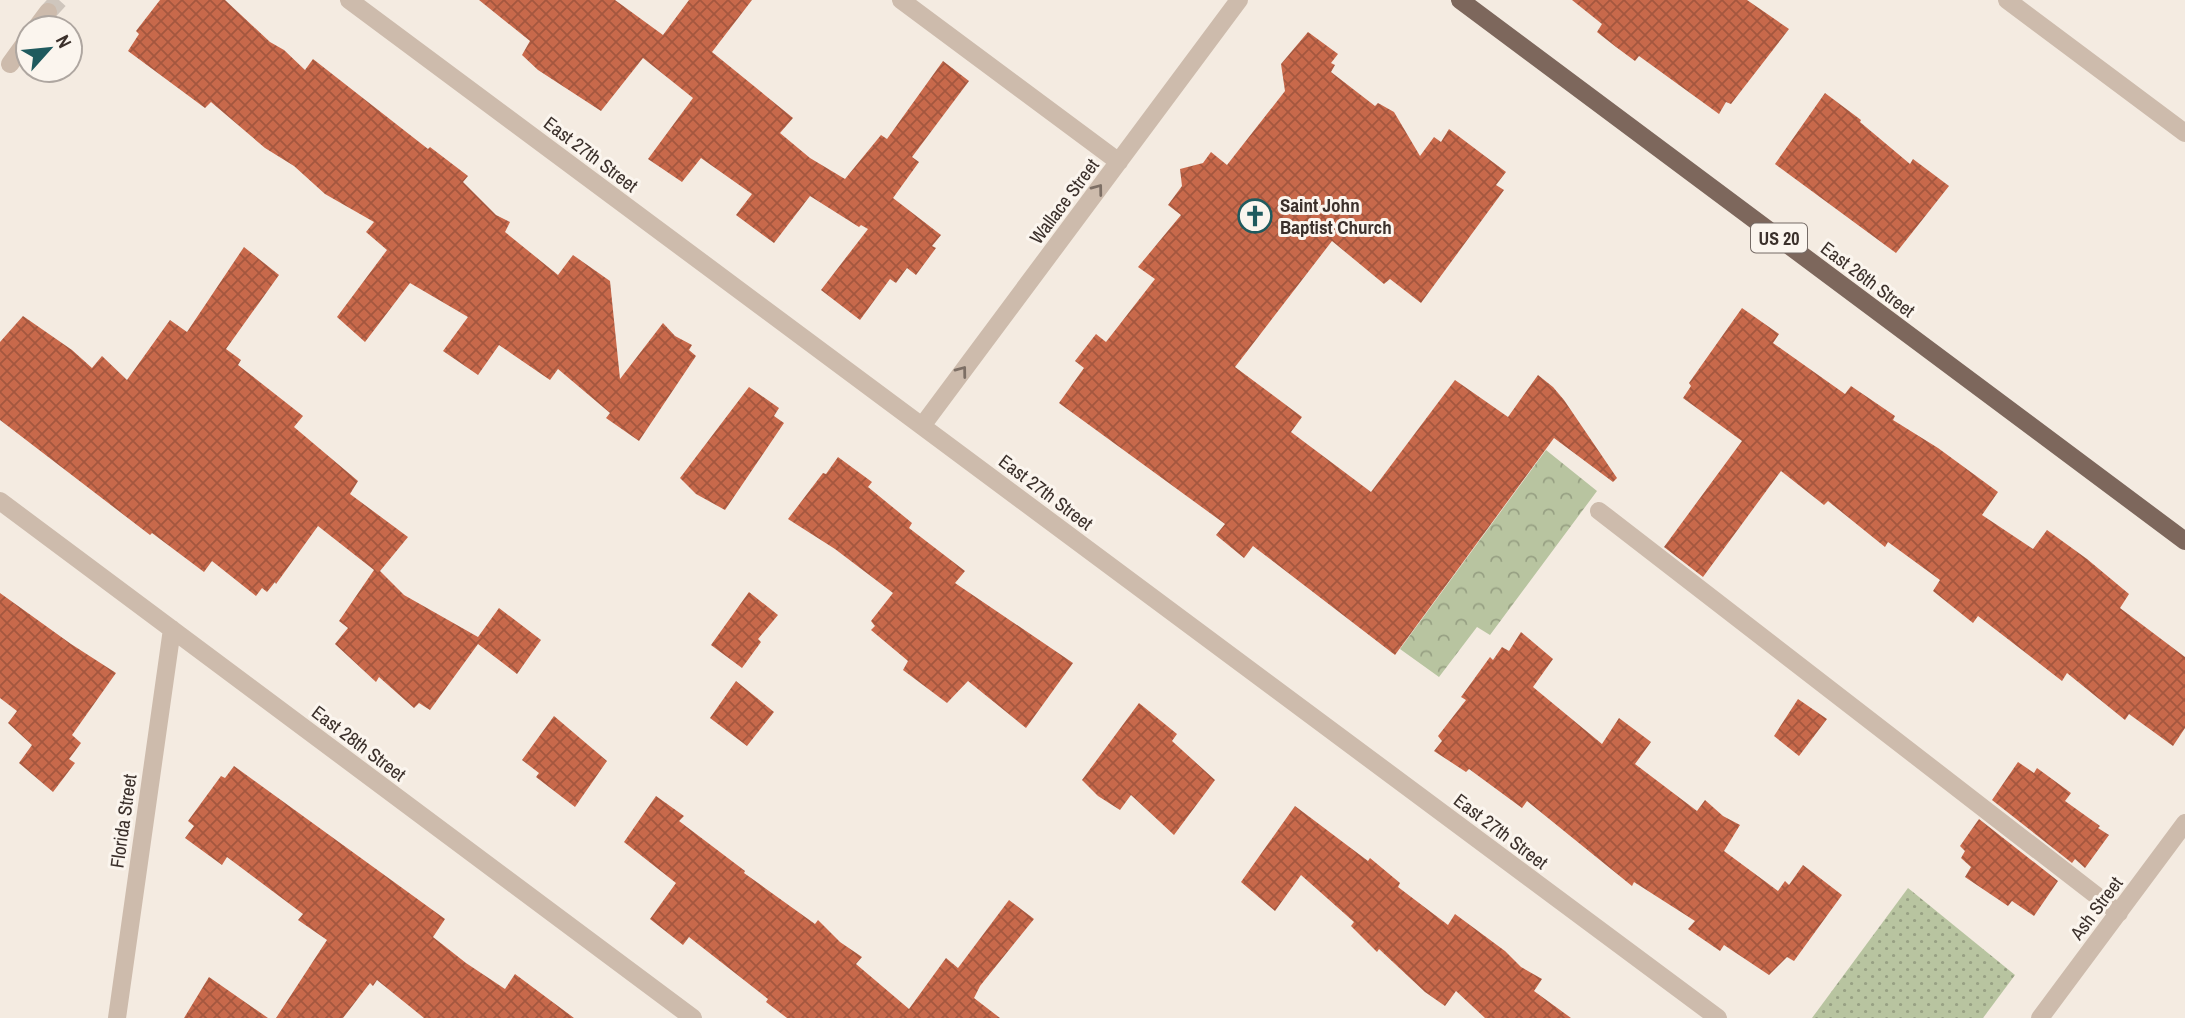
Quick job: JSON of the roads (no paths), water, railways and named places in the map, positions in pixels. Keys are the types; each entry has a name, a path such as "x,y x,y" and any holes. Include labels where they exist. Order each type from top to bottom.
{"main road":[{"name":"East 26th Street","path":"1460,0 2185,541"}],"street":[{"name":"East 27th Street","path":"349,0 1718,1018"},
{"path":"901,0 1119,162"},
{"name":"Wallace Street","path":"922,426 1239,0"},
{"path":"2007,0 2185,133"},
{"path":"10,64 14,58"},
{"name":"East 28th Street","path":"0,501 693,1018"},
{"path":"1599,512 2119,913"},
{"name":"Florida Street","path":"117,1018 172,629"},
{"name":"Ash Street","path":"2040,1018 2185,823"}],"tunnel":[{"path":"48,12 59,0"}],"place":[{"name":"Saint John Baptist Church","path":"1255,216"}]}
